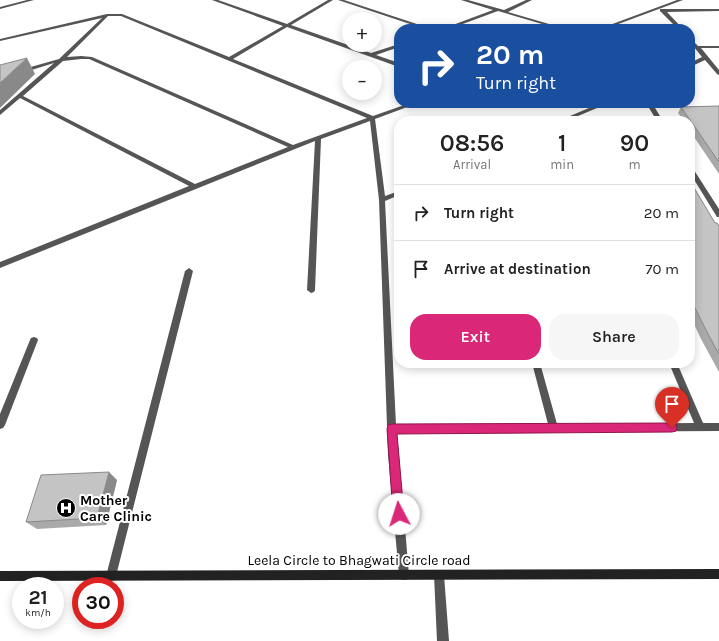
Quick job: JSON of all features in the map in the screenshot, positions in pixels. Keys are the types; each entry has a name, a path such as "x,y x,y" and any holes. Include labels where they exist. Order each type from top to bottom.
{"street":[{"path":"0,8 32,0"},
{"path":"214,0 394,63"},
{"path":"230,59 331,0"},
{"path":"340,0 414,24"},
{"path":"463,0 546,24"},
{"path":"504,12 530,0"},
{"path":"614,24 681,0"},
{"path":"659,7 676,24"},
{"path":"458,24 498,10"},
{"path":"664,11 719,10"},
{"path":"0,113 61,60 106,15"},
{"path":"0,40 106,15 122,15 372,118"},
{"path":"696,47 719,46"},
{"path":"371,55 394,47"},
{"path":"696,47 719,73"},
{"path":"15,73 61,60 83,57 90,58 293,147"},
{"path":"695,62 706,57"},
{"path":"20,96 195,187"},
{"path":"0,265 293,147 401,108"},
{"path":"577,116 595,108"},
{"path":"372,118 382,200 392,429 404,575"},
{"path":"311,290 318,138"},
{"path":"695,176 719,215"},
{"path":"382,200 394,195"},
{"path":"111,576 189,271"},
{"path":"0,425 34,340"},
{"path":"537,368 554,428"},
{"path":"675,368 701,428"},
{"path":"392,429 719,428"},
{"name":"Leela Circle to Bhagwati Circle road","path":"0,576 719,574"},
{"path":"439,575 443,641"}],"building":[{"path":"27,58 0,83 0,65"},
{"path":"719,106 719,162 695,127 695,116 687,116 682,108 695,108 695,107"},
{"path":"695,189 715,223 719,226 719,354 695,308"},
{"path":"109,472 97,518 26,522 41,475"}],"place":[{"name":"Mother Care Clinic","path":"66,508"}],"route":[{"path":"399,514 392,429 672,428"}]}
